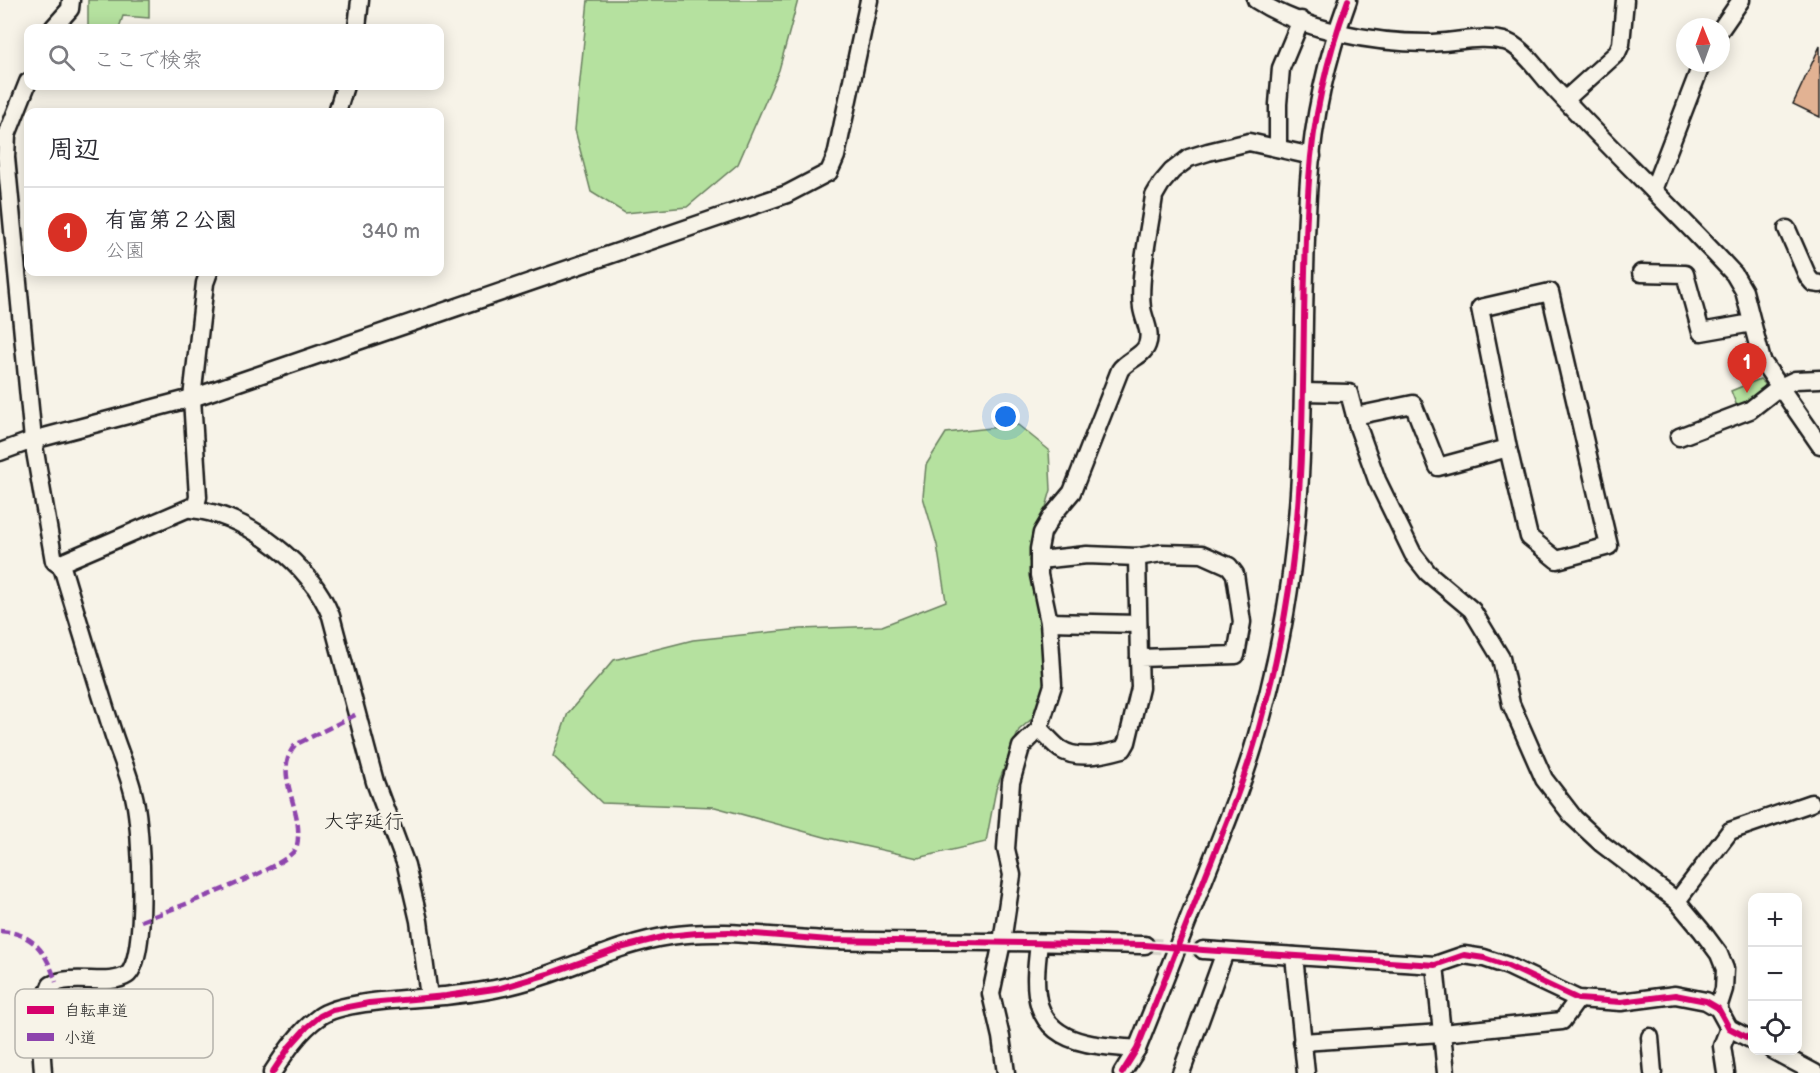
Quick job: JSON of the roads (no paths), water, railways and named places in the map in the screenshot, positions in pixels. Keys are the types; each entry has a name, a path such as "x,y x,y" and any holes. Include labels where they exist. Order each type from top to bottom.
{"street":[{"path":"57,24 70,9 71,0"},
{"path":"357,24 360,0"},
{"path":"0,452 33,440 192,398 588,264 810,184 829,171 836,156 869,0"},
{"path":"1256,0 1272,10 1336,32 1383,41 1427,43 1490,39 1506,41 1518,48 1565,100 1734,274 1744,291 1762,361 1778,388 1820,446"},
{"path":"1122,1073 1137,1049 1238,792 1260,725 1282,628 1294,549 1304,392 1309,180 1318,113 1336,32 1348,0"},
{"path":"1565,100 1617,53 1621,44 1625,0"},
{"path":"1728,18 1741,0"},
{"path":"1278,148 1281,68 1301,20"},
{"path":"1653,190 1699,72"},
{"path":"24,89 6,119 6,157 33,440 54,561 62,567"},
{"path":"338,108 344,90"},
{"path":"1006,1073 1001,1037 991,994 1012,875 1006,849 1011,782 1021,747 1039,729 1053,686 1049,622 1039,575 1042,533 1052,516 1072,492 1119,370 1144,351 1147,345 1149,337 1142,309 1142,286 1154,196 1161,184 1189,158 1208,152 1249,142 1312,156"},
{"path":"1787,229 1808,277 1813,283 1820,284"},
{"path":"1641,273 1686,274 1701,332 1752,323"},
{"path":"49,989 51,985 68,980 102,980 127,975 137,952 142,891 135,799 61,563 196,505 198,497 192,398 208,276"},
{"path":"1550,292 1609,546 1557,560 1529,537 1508,448 1480,308 1550,292"},
{"path":"1678,437 1705,420 1750,410 1778,388 1795,380 1820,379"},
{"path":"1304,392 1349,393 1354,416 1377,480 1413,554 1428,573 1472,610 1501,658 1511,704 1544,779 1574,818 1602,844 1677,901 1719,954 1725,969 1724,989 1718,1008"},
{"path":"1354,416 1413,404 1437,467 1508,448"},
{"path":"191,509 206,510 257,533 282,550 311,580 325,600 375,782 406,866 419,921 429,997"},
{"path":"1039,560 1087,555 1202,554 1229,566 1235,574 1242,622 1236,655 1139,658"},
{"path":"1039,729 1061,750 1078,754 1099,755 1123,749 1127,742 1140,688 1137,556"},
{"path":"1049,622 1138,624"},
{"path":"1677,901 1730,831 1811,803"},
{"path":"272,1073 290,1046 320,1016 332,1010 369,1003 501,988 620,948 667,936 729,932 829,940 1145,945"},
{"path":"1039,944 1035,991 1039,1008 1048,1023 1062,1035 1086,1043 1137,1049"},
{"path":"1203,950 1435,965 1464,955 1484,958 1508,966 1578,999 1621,1002 1675,995 1706,1001 1718,1008 1729,1028 1748,1038"},
{"path":"1181,1073 1225,952"},
{"path":"1293,956 1306,1073"},
{"path":"1435,965 1446,1073"},
{"path":"1302,1042 1442,1033 1562,1021 1578,999"},
{"path":"1726,1073 1722,1046 1729,1028"},
{"path":"1650,1037 1653,1073"},
{"path":"1135,1073 1137,1049"},
{"path":"1781,1055 1815,1073"},
{"path":"42,1058 43,1073"}],"tunnel":[{"path":"1145,945 1203,950"}],"place":[{"name":"有富第２公園","path":"1747,393"}],"district":[{"name":"大字延行","path":"364,821"}]}
